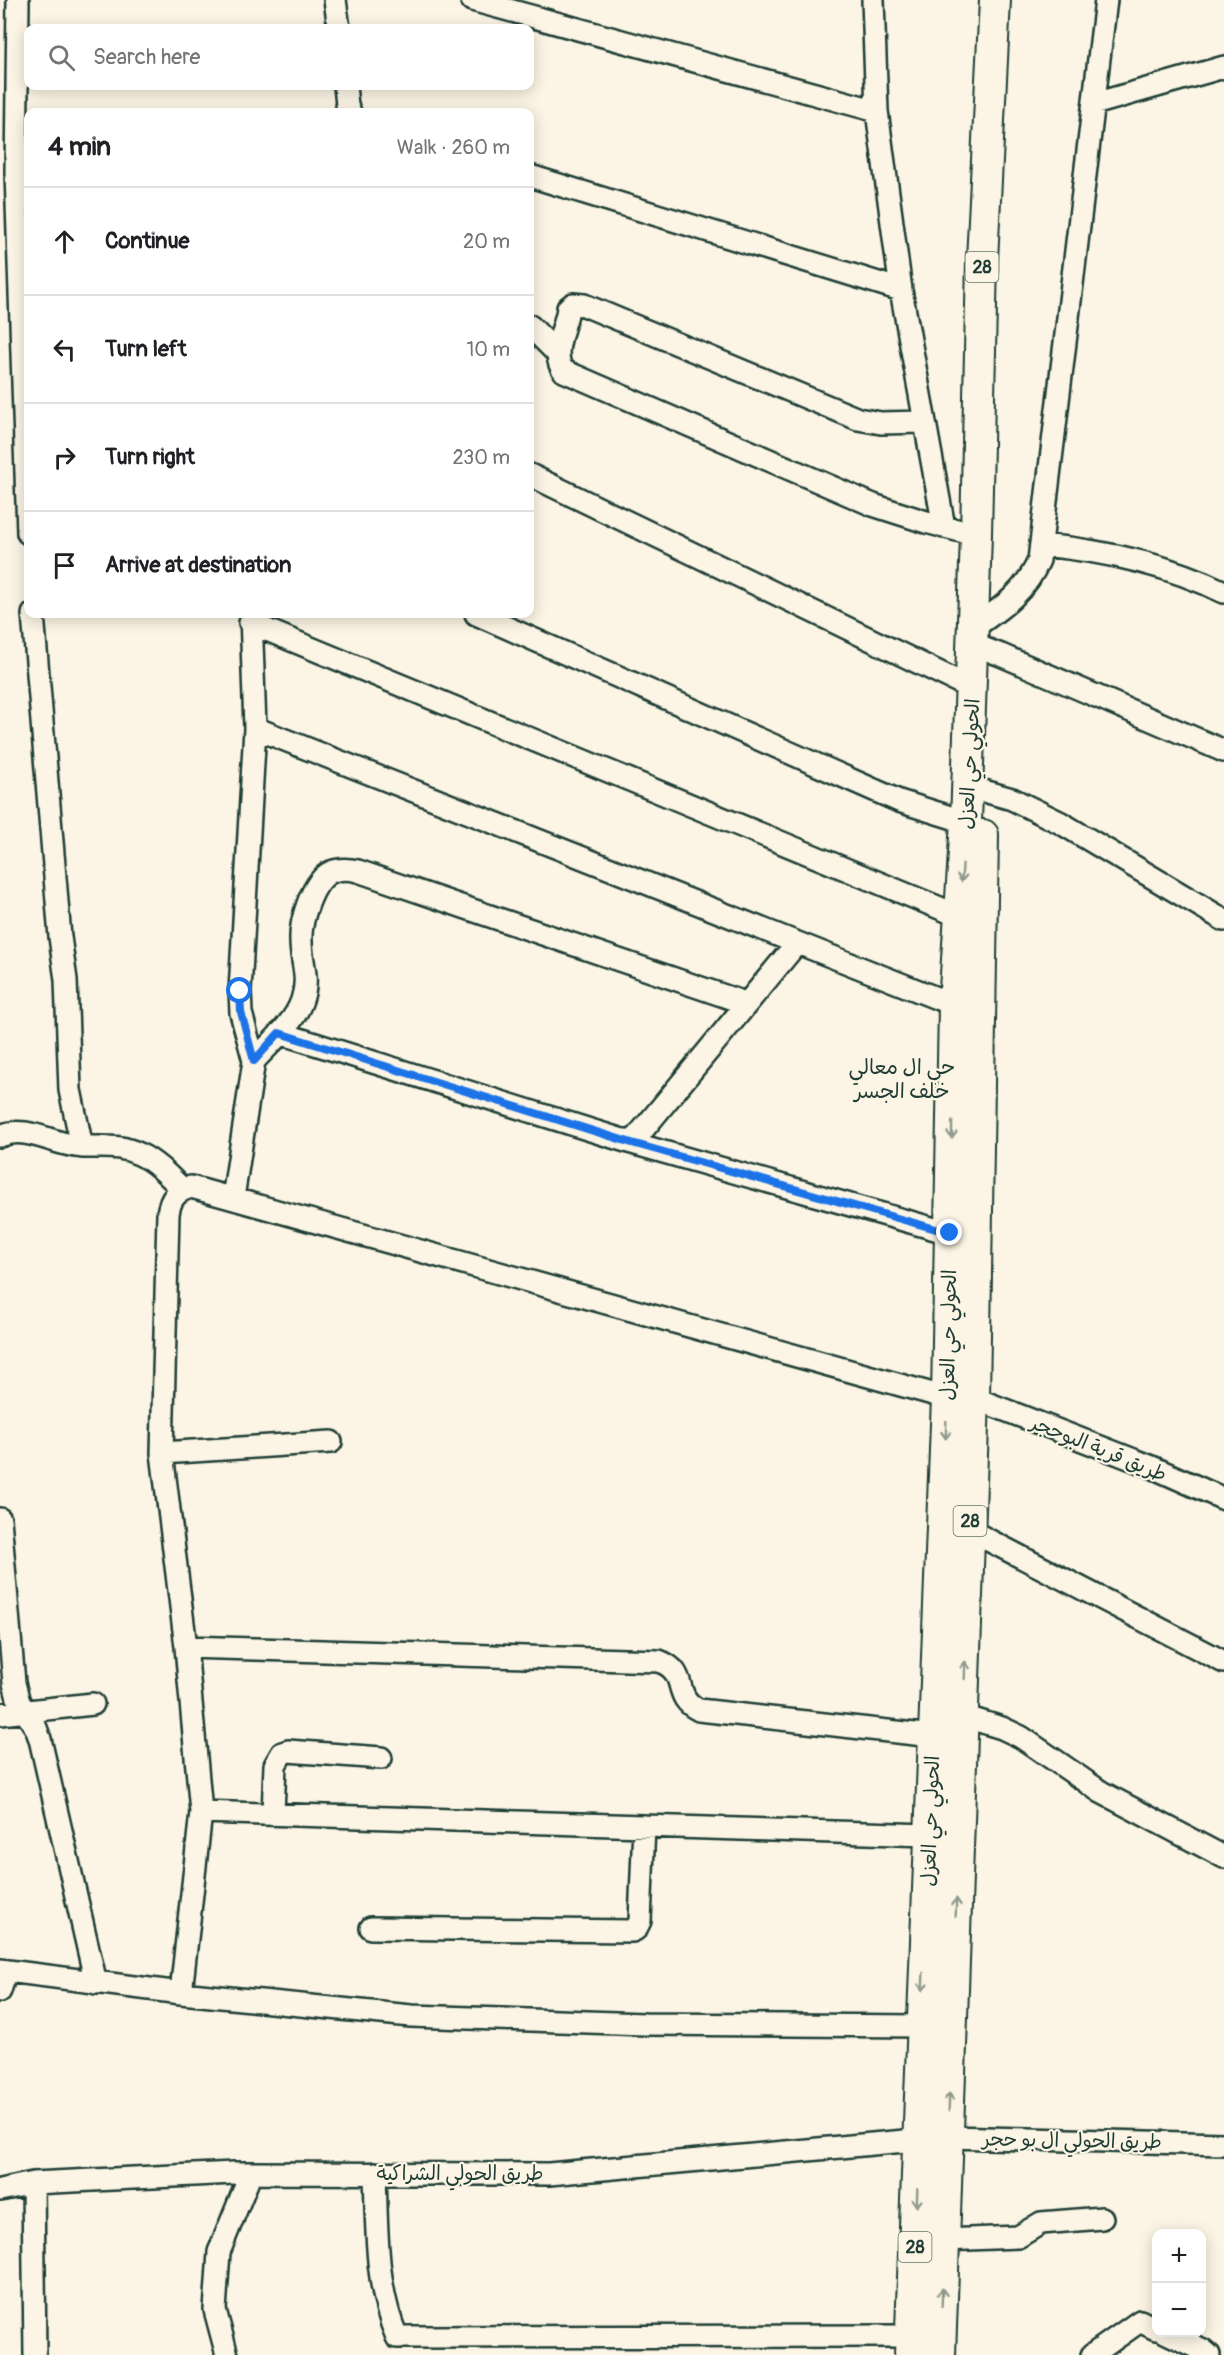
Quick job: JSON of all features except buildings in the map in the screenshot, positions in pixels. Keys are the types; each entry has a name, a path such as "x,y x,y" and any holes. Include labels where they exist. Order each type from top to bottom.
{"highway":[{"name":"28","path":"971,688 982,260 995,0"},
{"name":"الحولي حي العزل","path":"940,2355 944,2240 922,2026 933,1736 961,1398 984,791 980,716 971,688"},
{"name":"الحولي حي العزل","path":"910,2345 934,2138 963,1716 969,1530 950,1233 954,1005 966,822 971,688"}],"street":[{"path":"18,0 16,173 24,413"},
{"path":"335,0 338,24"},
{"path":"472,0 877,111"},
{"path":"873,0 877,111 901,290 923,422 944,527"},
{"path":"1106,0 1042,545 1036,567 1025,586 973,637 1001,655 1224,751"},
{"path":"1094,104 1224,67"},
{"path":"345,90 348,108"},
{"path":"534,177 901,290"},
{"path":"923,422 880,423 847,416 579,303 568,308 558,354 560,366 570,374 873,505 976,535"},
{"path":"534,330 558,354"},
{"path":"534,477 971,688"},
{"path":"1042,545 1092,551 1131,559 1185,576 1224,592"},
{"path":"33,618 60,937 66,980 70,1090 82,1147"},
{"path":"233,1198 254,1061 241,1012 240,991 255,728 250,618 959,916"},
{"path":"486,618 899,801 966,822"},
{"path":"255,728 954,1005"},
{"path":"984,791 1012,799 1062,823 1224,920"},
{"path":"254,1061 297,1012 304,992 306,969 300,940 305,910 320,881 331,872 344,869 358,871 746,1004"},
{"path":"632,1143 797,943"},
{"path":"279,1033 632,1143 950,1233"},
{"path":"0,1136 24,1132 82,1147 112,1146 139,1154 156,1165 182,1189 174,1196 168,1214 162,1452 186,1647 201,1812 181,1993"},
{"name":"طريق قرية البوحجر","path":"182,1189 191,1187 233,1198 961,1398 1152,1467 1224,1499"},
{"path":"162,1452 331,1442"},
{"path":"0,1519 14,1683 19,1702 36,1728 40,1739 96,1983"},
{"path":"969,1530 1224,1662"},
{"path":"186,1647 659,1661 668,1664 675,1671 680,1679 684,1699 690,1706 699,1710 933,1736"},
{"path":"0,1714 93,1704"},
{"path":"963,1716 1002,1728 1021,1737 1101,1792 1224,1857"},
{"path":"273,1814 275,1765 282,1754 288,1751 381,1758"},
{"path":"201,1812 929,1835"},
{"path":"371,1928 632,1931 636,1929 640,1921 644,1826"},
{"path":"2,1978 96,1983 411,2016 522,2021 922,2026"},
{"name":"طريق الحولي ال بو حجر","path":"934,2138 1224,2144"},
{"name":"طريق الحولي الشراكية","path":"0,2190 33,2183 251,2173 549,2174 934,2138"},
{"path":"227,2355 215,2310 219,2252 251,2173"},
{"path":"375,2173 378,2259 390,2321 397,2337 910,2345"},
{"path":"33,2183 35,2355"},
{"path":"944,2240 1018,2236 1041,2223 1102,2218"},
{"path":"1092,2355 1140,2321 1152,2327"},
{"path":"1176,2337 1209,2355"}],"district":[{"name":"حي ال معالي خلف الجسر","path":"902,1079"}],"route":[{"path":"240,991 241,1012 254,1061 279,1033 632,1143 950,1233"}]}
